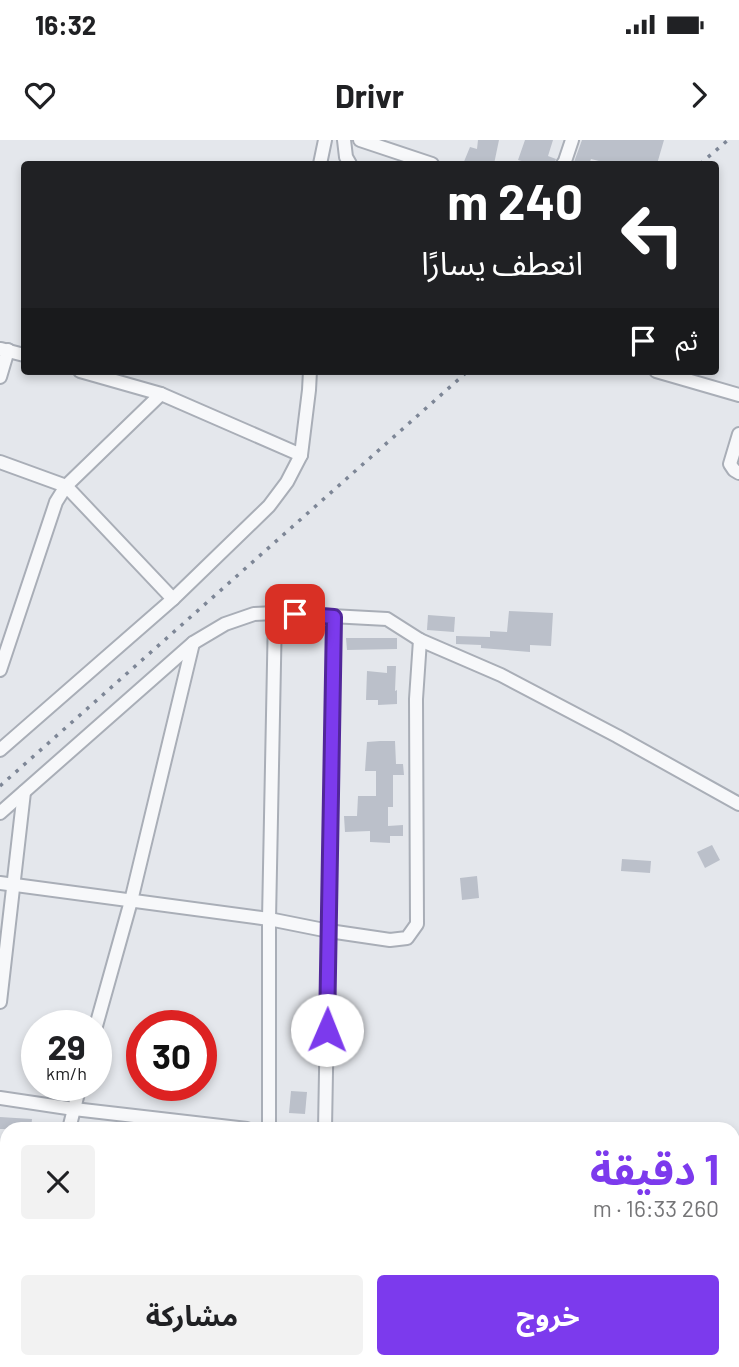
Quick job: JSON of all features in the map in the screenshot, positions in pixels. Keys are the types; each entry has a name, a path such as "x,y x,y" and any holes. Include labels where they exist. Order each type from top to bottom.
{"street":[{"path":"344,140 348,161"},
{"path":"360,140 423,161"},
{"path":"564,161 572,140"},
{"path":"321,161 327,141"},
{"path":"0,377 4,349 21,354"},
{"path":"94,375 161,394 301,455"},
{"path":"0,750 173,598 269,506 287,482 301,455 310,375"},
{"path":"669,375 739,396"},
{"path":"0,670 56,502 66,486 161,394"},
{"path":"739,434 730,464 739,473"},
{"path":"0,462 66,486 173,598"},
{"path":"269,1122 269,919 275,613"},
{"path":"0,813 193,643 225,624 254,614 275,613 387,619 419,640 501,675 739,804"},
{"path":"325,1122 334,617"},
{"path":"6,885 269,919 390,940 407,938 417,924 416,699 419,640"},
{"path":"100,1010 131,901 193,643"},
{"path":"0,1002 6,885 24,792"},
{"path":"0,1098 188,1122"},
{"path":"71,1122 76,1101"},
{"path":"128,1122 129,1115"}],"building":[{"path":"478,140 499,140 495,161 464,161 470,147 477,149"},
{"path":"525,140 553,140 548,156 555,161 518,160"},
{"path":"582,140 664,140 658,161 574,161"},
{"path":"509,611 553,613 551,646 530,645 530,652 456,644 456,636 490,637 490,631 507,632"},
{"path":"428,615 455,617 454,632 427,630"},
{"path":"346,638 397,638 397,649 347,650"},
{"path":"387,666 396,666 397,704 378,705 378,700 366,700 367,671 387,673"},
{"path":"395,741 396,764 403,764 404,775 393,775 393,807 388,807 388,826 403,825 403,836 390,836 390,843 370,842 370,831 345,832 344,816 357,816 358,796 376,796 376,771 365,771 367,742"},
{"path":"712,845 720,860 705,868 697,852"},
{"path":"622,859 651,861 650,873 621,871"},
{"path":"477,876 479,898 462,900 460,878"},
{"path":"291,1091 307,1092 305,1114 289,1113"},
{"path":"0,1117 32,1119 32,1122 0,1122"}],"railway":[{"path":"704,161 728,140"},
{"path":"0,786 463,375"}],"route":[{"path":"295,614 334,617 327,1030"}]}
